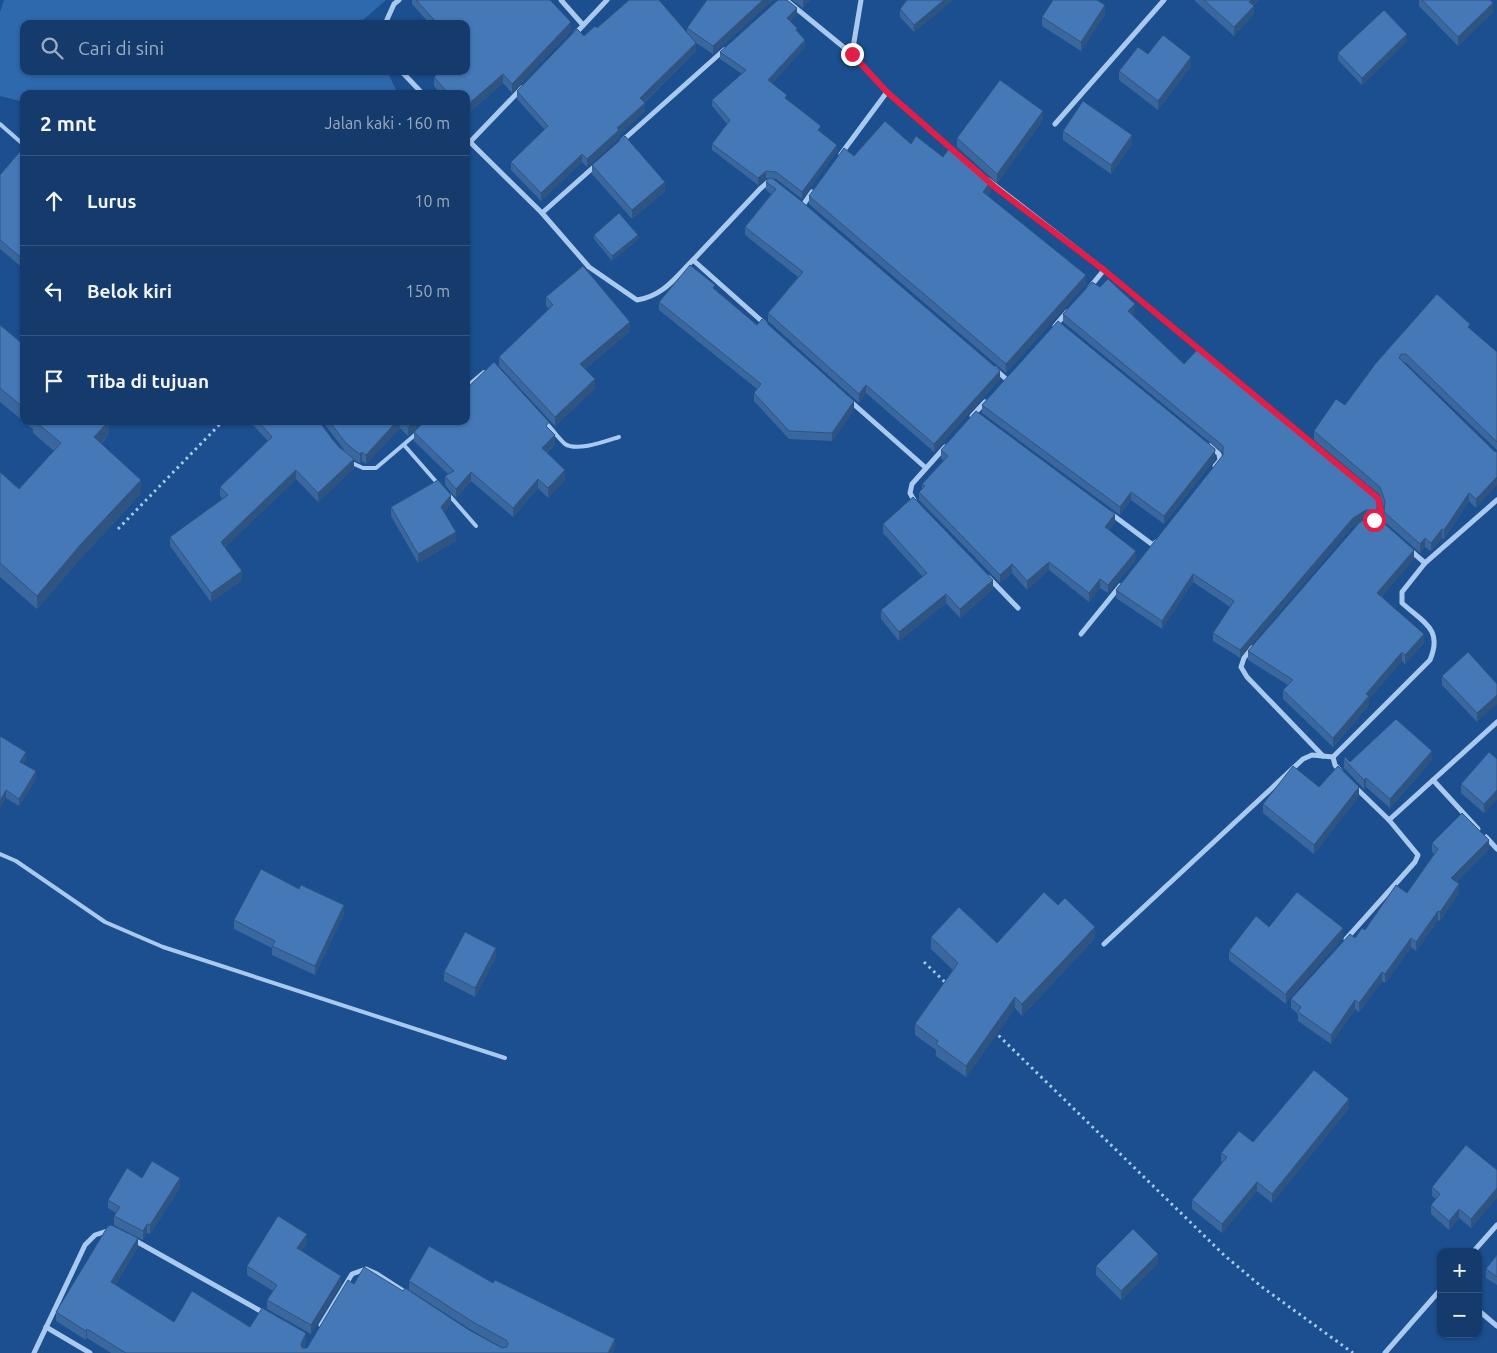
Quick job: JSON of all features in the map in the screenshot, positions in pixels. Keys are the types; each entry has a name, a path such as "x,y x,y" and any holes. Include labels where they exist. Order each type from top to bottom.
{"street":[{"path":"387,20 394,4 399,0"},
{"path":"562,0 583,25"},
{"path":"570,39 607,0"},
{"path":"786,0 852,54 887,92 960,156"},
{"path":"852,54 861,0"},
{"path":"1054,124 1164,0"},
{"path":"616,146 727,47"},
{"path":"405,75 419,90"},
{"path":"470,138 523,87"},
{"path":"837,160 887,92"},
{"path":"470,142 542,213 589,267 624,293 637,300 650,298 663,291 760,189 768,182 775,184"},
{"path":"542,213 602,160"},
{"path":"982,175 1104,270 1087,290"},
{"path":"803,205 814,190"},
{"path":"796,199 811,211"},
{"path":"693,260 773,332"},
{"path":"1051,330 1069,310"},
{"path":"1058,323 1066,329"},
{"path":"991,366 1006,378"},
{"path":"1000,386 1012,372"},
{"path":"846,397 926,468"},
{"path":"969,420 987,400"},
{"path":"975,413 983,419"},
{"path":"922,509 910,493 912,484 950,441"},
{"path":"1204,441 1220,454 1220,460 1214,467"},
{"path":"1333,757 1430,660 1434,649 1435,636 1429,627 1402,603 1402,592 1425,563 1497,500"},
{"path":"1107,511 1153,545"},
{"path":"1374,520 1388,530"},
{"path":"1147,553 1159,538"},
{"path":"1402,543 1425,563"},
{"path":"984,572 1018,608"},
{"path":"1081,634 1123,582"},
{"path":"1256,644 1244,658 1241,667 1247,677 1323,756"},
{"path":"1389,820 1497,722"},
{"path":"1104,944 1303,758 1312,755 1333,757"},
{"path":"1333,757 1335,765 1344,775"},
{"path":"1340,946 1415,862 1418,855 1389,820 1348,780"},
{"path":"1432,780 1497,849"},
{"path":"1477,1248 1497,1225"},
{"path":"34,1353 85,1245 95,1235 111,1229 118,1232"},
{"path":"124,1234 270,1316"},
{"path":"317,1332 352,1274 366,1269 416,1299"},
{"path":"1384,1353 1437,1293"},
{"path":"1482,1313 1497,1326"},
{"path":"46,1327 90,1353"}],"lane":[{"path":"0,124 20,142"},
{"path":"1104,270 1249,391"},
{"path":"470,384 487,369"},
{"path":"546,422 566,444 574,447 583,447 619,437"},
{"path":"351,462 363,468 376,468 423,427"},
{"path":"404,445 476,526"},
{"path":"1370,491 1378,498 1381,510 1380,523"},
{"path":"0,854 16,861 105,922 163,947 504,1058"}],"path":[{"path":"118,529 219,425"},
{"path":"924,962 952,989"},
{"path":"994,1030 1224,1255 1256,1283 1353,1353"}],"shaded area":[{"path":"4,0 386,0 363,20 20,20 20,75 389,75 396,90 20,90 20,101 0,96 0,12"}],"building":[{"path":"416,0 550,0 571,22 512,84 503,74 470,103 470,90 445,90 434,77 436,75 470,75 470,20 434,20"},
{"path":"629,0 659,0 696,43 640,98 645,103 617,128 619,130 587,159 582,154 541,193 511,162 548,126 517,91 577,29 584,36 595,26 597,28"},
{"path":"707,0 763,0 713,46 687,28"},
{"path":"778,0 787,0 797,8 787,18 805,40 768,80 787,95 785,98 821,126 818,130 837,145 802,192 776,172 766,171 758,178 712,144 730,120 712,100 746,70 720,52"},
{"path":"907,0 944,0 914,25 900,9"},
{"path":"1053,0 1097,0 1105,5 1081,42 1042,17"},
{"path":"1204,0 1251,0 1249,2 1254,6 1234,27"},
{"path":"1422,0 1490,0 1493,3 1458,37"},
{"path":"1384,10 1407,34 1362,78 1338,53"},
{"path":"1163,35 1191,57 1158,101 1119,71 1138,47 1148,54"},
{"path":"1000,80 1043,111 997,174 957,138"},
{"path":"1083,101 1132,135 1111,165 1063,131"},
{"path":"885,121 911,144 916,136 943,157 951,146 991,181 983,192 1086,275 1006,364 809,196 844,148 854,156"},
{"path":"625,136 665,182 632,210 592,165"},
{"path":"20,152 20,257 0,240 0,175"},
{"path":"769,178 800,200 1000,371 934,444 866,385 859,394 768,313 803,272 745,227 776,189 766,182"},
{"path":"619,213 638,235 612,256 594,235"},
{"path":"690,265 715,285 713,288 757,325 762,319 854,401 832,433 789,431 754,393 761,384 659,302"},
{"path":"583,266 630,322 580,364 595,379 555,417 499,357 553,305 546,297"},
{"path":"1108,279 1135,304 1128,311 1184,364 1198,349 1375,492 1377,510 1366,510 1353,518 1240,650 1213,633 1234,601 1193,574 1162,621 1116,590 1223,455 1223,446 1063,314 1092,282 1100,287"},
{"path":"1437,294 1470,324 1468,327 1497,352 1497,442 1406,354 1401,354 1399,358 1497,452 1497,477 1476,499 1469,493 1444,530 1442,529 1431,543 1425,538 1420,544 1384,512 1385,501 1380,487 1314,431 1336,399 1345,405 1376,363"},
{"path":"1058,321 1215,449 1164,516 1131,492 1120,507 982,405"},
{"path":"0,325 20,342 20,405 0,388"},
{"path":"494,362 549,422 546,426 555,435 542,448 565,470 548,488 538,479 513,508 471,472 456,489 445,476 454,471 414,432 421,425 470,425 470,385"},
{"path":"976,411 1115,514 1105,527 1136,551 1108,585 1100,579 1089,593 1049,562 1027,581 1012,564 1000,575 919,492 925,486 922,484 948,456 941,450"},
{"path":"40,425 105,425 94,437 141,480 81,544 37,596 0,563 0,472 19,489 61,443"},
{"path":"262,425 322,425 340,448 354,459 318,493 296,470 221,542 242,571 211,593 170,537 228,495 220,487 272,437"},
{"path":"332,425 393,425 366,455 362,452 360,454 345,442"},
{"path":"438,480 451,495 441,507 456,532 418,554 391,507"},
{"path":"913,497 993,580 960,609 946,594 899,632 881,610 927,573 883,524"},
{"path":"1368,517 1378,518 1414,550 1377,593 1424,634 1405,655 1402,652 1366,694 1369,696 1333,738 1283,690 1293,680 1248,651 1359,523"},
{"path":"1468,652 1497,684 1497,695 1477,713 1442,676"},
{"path":"1396,719 1432,751 1390,799 1366,778 1364,780 1344,759 1345,757 1350,762"},
{"path":"0,736 26,752 20,762 36,771 19,799 6,790 0,801"},
{"path":"1489,752 1497,759 1497,790 1484,804 1461,784"},
{"path":"1293,766 1319,787 1338,766 1359,787 1314,845 1263,804"},
{"path":"1462,813 1489,840 1451,878 1459,884 1416,942 1411,938 1385,974 1382,972 1359,1003 1355,1000 1331,1035 1298,1012 1301,1007 1291,999 1350,934 1355,938 1362,928 1365,930 1396,885 1407,893 1438,849 1432,843"},
{"path":"261,869 299,889 301,885 344,905 315,966 272,946 275,941 234,920"},
{"path":"1044,892 1058,905 1065,898 1095,927 1022,1004 1015,997 966,1066 936,1044 938,1041 915,1024 958,963 931,937 959,907 997,943"},
{"path":"1297,892 1343,928 1286,995 1229,951 1256,916 1269,927"},
{"path":"465,932 496,948 475,988 444,972"},
{"path":"1314,1070 1349,1099 1272,1194 1257,1182 1222,1224 1192,1200 1227,1157 1221,1153 1239,1131 1253,1142"},
{"path":"1466,1145 1497,1170 1497,1188 1471,1219 1459,1209 1449,1221 1431,1205 1440,1194 1432,1187"},
{"path":"152,1161 180,1178 150,1225 147,1224 143,1231 114,1216 120,1207 108,1200 127,1168 142,1178"},
{"path":"278,1216 307,1234 297,1248 341,1276 311,1325 267,1300 277,1285 247,1266"},
{"path":"111,1225 138,1238 111,1282 174,1322 192,1291 250,1327 262,1308 306,1333 301,1344 302,1348 307,1348 348,1280 354,1284 364,1267 403,1291 405,1288 469,1330 502,1348 507,1347 508,1343 506,1340 473,1322 409,1281 429,1246 493,1283 495,1280 615,1339 608,1353 126,1353 56,1312 108,1226"},
{"path":"1133,1229 1158,1254 1121,1291 1096,1266"},
{"path":"1497,1255 1497,1277 1486,1269"}],"route":[{"path":"852,54 887,92 996,188 1104,270 1378,498 1381,510 1380,523 1374,520"}]}
